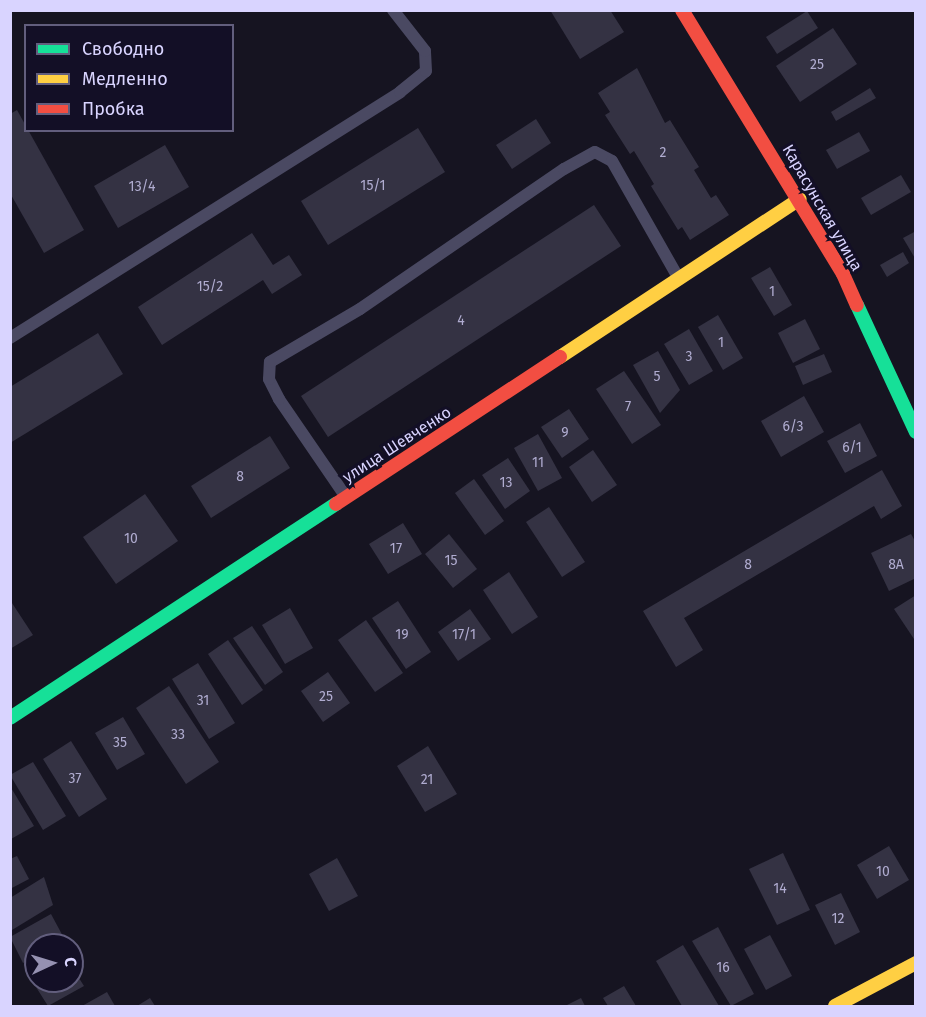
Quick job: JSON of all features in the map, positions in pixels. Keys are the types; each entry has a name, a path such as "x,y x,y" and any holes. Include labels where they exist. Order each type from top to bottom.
{"street":[{"name":"Карасунская улица","path":"682,10 800,199 843,274 915,432"},
{"name":"улица Шевченко","path":"10,718 800,199"},
{"path":"835,1006 915,963"}],"lane":[{"path":"10,338 400,93 426,71 425,51 393,10"},
{"path":"346,498 279,399 269,379 270,362 360,309 461,237 595,152 612,161 679,279"}],"building":[{"path":"550,10 610,10 624,32 580,59"},
{"path":"807,11 818,28 777,54 766,37"},
{"path":"833,28 857,64 800,102 776,66"},
{"path":"637,68 665,123 670,120 699,167 694,170 711,198 716,195 729,215 690,240 682,227 678,230 651,186 654,184 634,151 630,154 605,115 610,112 598,93"},
{"path":"870,88 876,98 836,121 831,112"},
{"path":"17,110 24,123 24,132 29,132 84,230 44,253 10,193 10,114"},
{"path":"536,119 551,143 512,169 496,145"},
{"path":"418,128 445,172 328,245 301,201"},
{"path":"859,132 870,151 837,169 826,150"},
{"path":"165,145 189,187 118,228 94,186"},
{"path":"901,175 911,192 871,215 861,198"},
{"path":"594,205 621,246 328,437 301,396"},
{"path":"916,231 916,260 903,238"},
{"path":"252,233 273,265 289,255 302,275 272,294 263,280 162,345 138,307"},
{"path":"903,252 909,263 887,277 880,265"},
{"path":"770,267 792,305 774,316 751,278"},
{"path":"718,315 743,358 723,370 698,327"},
{"path":"805,319 820,349 793,363 778,333"},
{"path":"689,329 713,371 689,385 664,344"},
{"path":"98,333 123,374 10,443 10,387"},
{"path":"658,351 680,390 660,413 633,365"},
{"path":"824,354 832,372 803,385 795,366"},
{"path":"624,371 661,425 632,444 596,389"},
{"path":"804,396 824,432 781,457 761,421"},
{"path":"569,409 589,439 562,458 541,427"},
{"path":"860,423 877,456 845,473 827,441"},
{"path":"538,434 562,478 538,491 514,448"},
{"path":"270,436 290,468 211,518 191,486"},
{"path":"593,450 617,485 592,502 569,467"},
{"path":"508,458 530,491 505,509 482,475"},
{"path":"882,470 902,506 881,519 874,506 684,618 703,650 676,667 643,611"},
{"path":"474,479 504,521 485,535 455,493"},
{"path":"145,494 178,541 116,584 83,537"},
{"path":"549,507 585,562 562,577 526,522"},
{"path":"403,523 422,554 388,574 369,544"},
{"path":"449,534 477,569 453,588 425,554"},
{"path":"911,534 916,543 916,578 889,591 871,553"},
{"path":"509,572 538,617 512,634 483,590"},
{"path":"916,595 916,638 914,639 894,609"},
{"path":"10,600 33,635 10,649"},
{"path":"398,601 431,652 406,669 372,618"},
{"path":"290,608 313,648 285,664 262,625"},
{"path":"470,609 491,639 458,661 438,632"},
{"path":"366,620 403,673 375,692 338,640"},
{"path":"252,626 283,672 265,685 233,638"},
{"path":"228,640 263,690 242,705 208,654"},
{"path":"198,663 235,723 209,739 172,679"},
{"path":"328,672 350,703 323,722 301,691"},
{"path":"169,686 219,762 186,784 136,708"},
{"path":"123,717 145,754 117,770 95,733"},
{"path":"71,741 107,799 79,817 43,759"},
{"path":"428,746 457,794 425,812 397,766"},
{"path":"33,762 66,816 43,830 10,775"},
{"path":"10,786 34,826 11,839 10,838"},
{"path":"889,846 909,880 877,899 857,865"},
{"path":"783,853 810,910 777,925 749,869"},
{"path":"17,856 29,879 10,889 10,859"},
{"path":"337,858 358,896 329,911 309,874"},
{"path":"44,877 53,905 12,930 10,898"},
{"path":"841,893 860,932 835,945 815,905"},
{"path":"51,914 61,933 24,933 23,963 10,937"},
{"path":"718,927 754,994 731,1006 692,941"},
{"path":"770,935 792,976 766,990 744,949"},
{"path":"683,945 719,1006 682,1006 656,961"},
{"path":"624,986 636,1006 608,1006 603,998"},
{"path":"107,992 115,1006 82,1006"},
{"path":"40,993 71,993 48,1006"},
{"path":"150,998 155,1006 137,1006"},
{"path":"581,998 585,1006 565,1006"}],"traffic: fast":[{"path":"857,305 916,432"},
{"path":"10,718 336,504"}],"traffic: slow":[{"path":"560,357 800,199"},
{"path":"835,1006 916,963"}],"traffic: jam":[{"path":"682,10 843,274 857,305"},
{"path":"336,504 560,357"}]}
